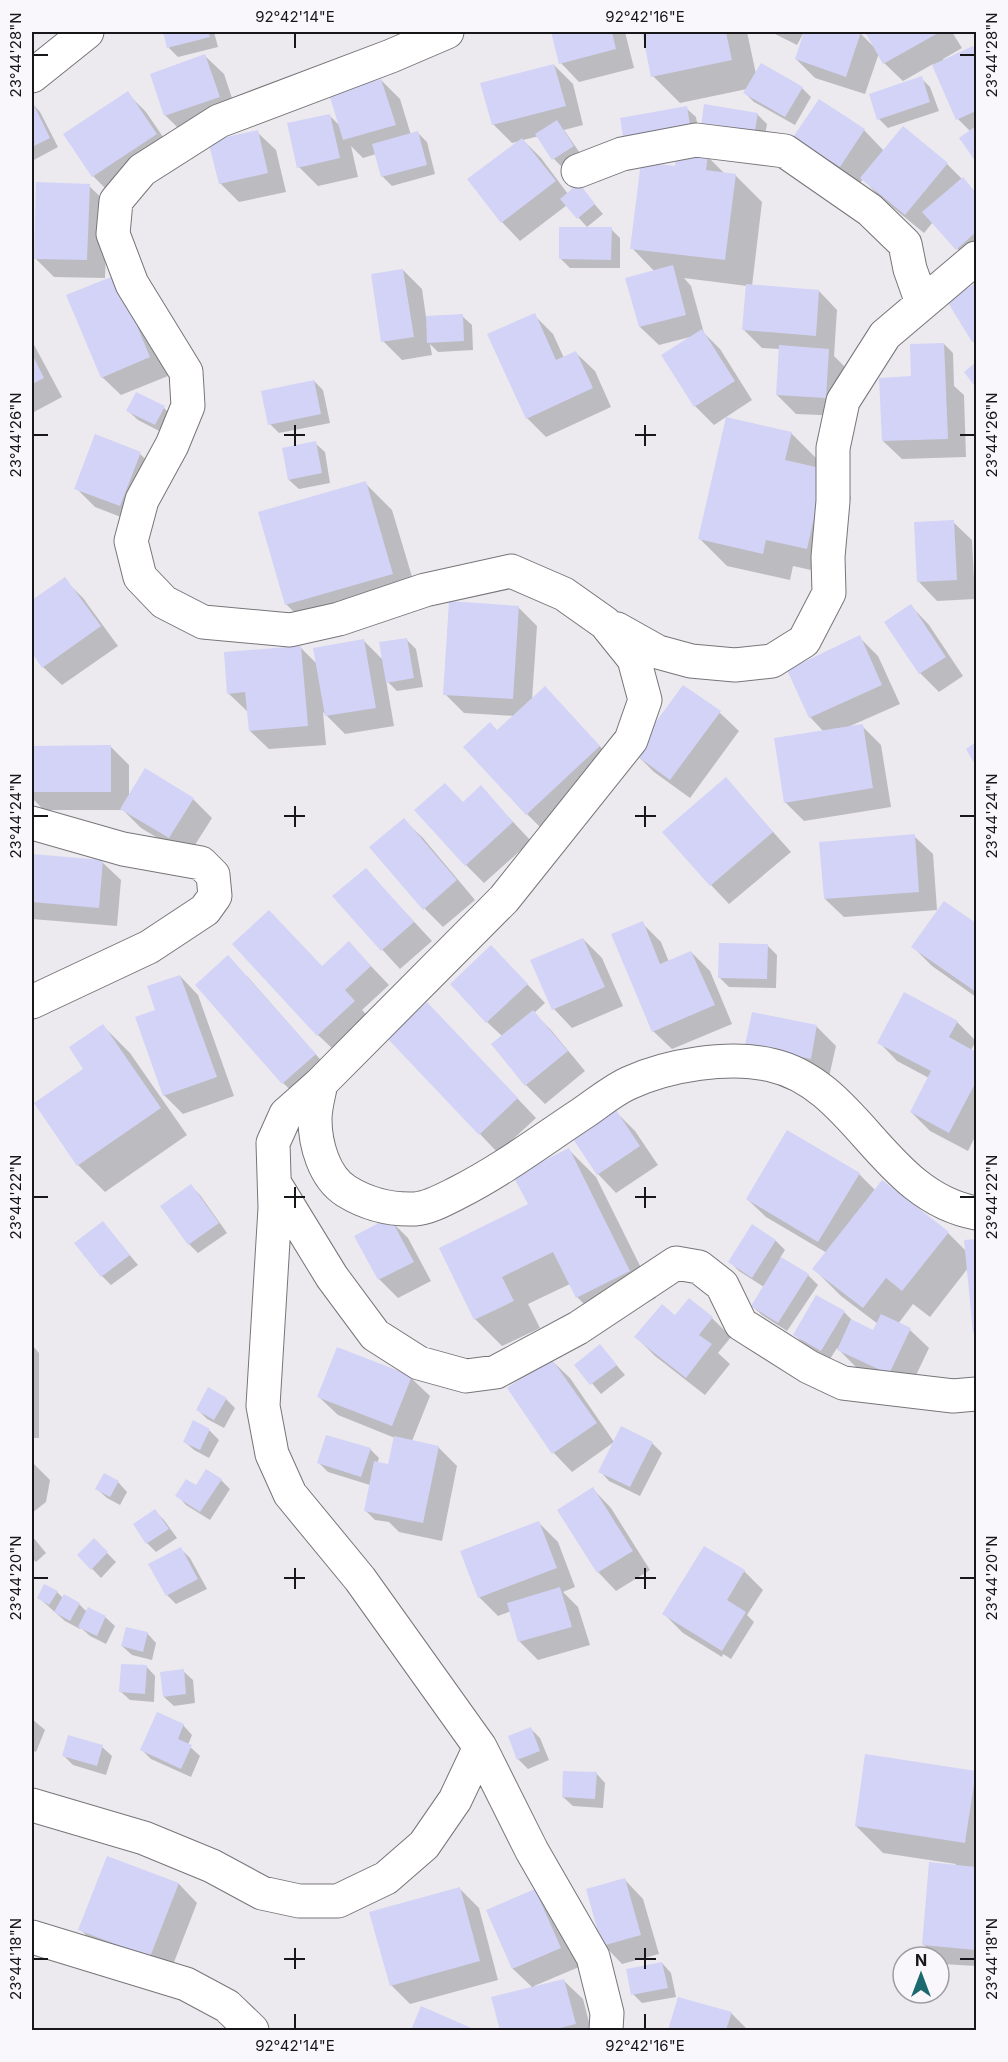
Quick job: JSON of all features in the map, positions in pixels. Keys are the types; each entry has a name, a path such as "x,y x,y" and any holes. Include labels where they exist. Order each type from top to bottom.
{"street":[{"path":"32,76 87,32"},
{"path":"447,32 391,56 219,121 142,170 116,201 113,234 132,284 186,372 188,406 172,445 142,500 131,541 140,577 164,602 203,622 290,630 339,619 425,590 511,571 564,594 605,623 658,652 691,661 735,665 772,661 804,641 830,593 828,557 833,501 833,448 843,401 885,335 976,258"},
{"path":"578,171 622,154 696,140 785,151 870,210 904,244 922,303"},
{"path":"605,623 634,659 645,700 631,740 504,899 321,1083 286,1114 273,1143 275,1208 263,1406 272,1454 291,1494 360,1579 480,1747 532,1851 593,1957 607,2013 606,2031"},
{"path":"32,823 123,849 201,863 213,875 215,896 205,910 149,946 32,1002"},
{"path":"321,1083 315,1117 318,1141 325,1166 340,1187 364,1202 388,1208 417,1209 443,1200 475,1184 627,1084 660,1071 683,1066 734,1062 771,1064 798,1074 821,1088 904,1176 934,1198 964,1210 976,1212"},
{"path":"275,1184 332,1277 375,1335 419,1363 466,1376 496,1372 578,1328 676,1263 699,1267 722,1285 741,1324 809,1367 843,1383 952,1396 976,1394"},
{"path":"32,1805 144,1838 212,1866 262,1893 299,1901 338,1901 386,1878 424,1845 455,1800 480,1747"},
{"path":"32,1938 186,1984 227,2006 252,2031"}],"building":[{"path":"163,32 208,32 210,37 167,48"},
{"path":"551,32 612,32 616,49 559,64"},
{"path":"642,32 726,32 732,60 651,77"},
{"path":"804,32 861,32 846,77 795,59"},
{"path":"865,32 940,32 883,64"},
{"path":"973,46 976,53 976,111 956,120 932,65"},
{"path":"205,54 220,97 164,116 150,74"},
{"path":"761,63 803,87 785,117 743,93"},
{"path":"554,64 566,106 492,125 480,83"},
{"path":"922,76 930,102 877,120 869,94"},
{"path":"381,79 396,125 343,140 329,94"},
{"path":"128,91 157,134 92,177 63,134"},
{"path":"819,99 865,129 840,167 793,137"},
{"path":"32,101 50,138 32,147"},
{"path":"704,104 758,113 754,136 701,127"},
{"path":"687,106 691,131 624,143 620,118"},
{"path":"330,114 340,158 297,168 287,123"},
{"path":"557,120 574,146 552,160 535,134"},
{"path":"903,126 948,163 905,215 860,178"},
{"path":"976,126 976,162 959,138"},
{"path":"258,130 268,173 219,184 208,141"},
{"path":"418,131 427,165 381,177 372,144"},
{"path":"522,138 556,181 501,223 467,179"},
{"path":"677,151 708,155 706,170 736,174 725,260 630,249 641,162 675,166"},
{"path":"963,177 976,193 976,232 956,250 922,212"},
{"path":"36,182 90,184 87,260 34,259"},
{"path":"579,183 595,204 577,219 560,199"},
{"path":"559,227 612,227 611,260 559,259"},
{"path":"673,265 686,315 639,327 625,278"},
{"path":"403,269 414,337 381,342 371,274"},
{"path":"116,275 150,357 101,378 66,295"},
{"path":"976,283 976,339 972,342 947,301"},
{"path":"746,284 819,290 816,336 742,330"},
{"path":"535,313 556,360 576,351 593,388 526,419 487,334"},
{"path":"463,314 464,341 427,343 426,316"},
{"path":"702,329 735,381 694,407 661,355"},
{"path":"944,343 948,439 882,441 879,378 911,376 910,344"},
{"path":"779,345 829,349 826,398 776,395"},
{"path":"32,354 44,378 32,384"},
{"path":"976,362 976,388 964,372"},
{"path":"314,380 321,414 268,425 261,391"},
{"path":"136,392 165,406 155,425 126,411"},
{"path":"726,417 792,432 785,460 825,469 807,549 766,540 763,554 698,539"},
{"path":"95,434 141,452 120,506 74,489"},
{"path":"316,441 322,473 288,480 282,448"},
{"path":"366,481 393,574 285,605 258,512"},
{"path":"954,520 957,580 917,582 914,522"},
{"path":"65,577 101,626 42,668 32,653 32,600"},
{"path":"449,601 519,606 513,699 443,695"},
{"path":"911,604 946,657 919,674 884,622"},
{"path":"860,635 882,685 809,718 787,670"},
{"path":"407,638 414,678 386,683 379,642"},
{"path":"364,639 376,708 325,716 313,648"},
{"path":"301,646 308,726 249,731 245,692 227,694 224,652"},
{"path":"683,685 721,711 670,780 633,753"},
{"path":"545,686 600,746 526,815 463,747 490,722 497,730"},
{"path":"863,724 873,788 784,803 774,738"},
{"path":"976,742 976,766 966,749"},
{"path":"111,745 111,792 32,792 32,746"},
{"path":"145,768 194,798 169,838 120,809"},
{"path":"726,777 773,832 710,886 662,832"},
{"path":"445,783 463,802 481,785 513,822 465,866 414,810"},
{"path":"404,818 457,880 423,910 369,847"},
{"path":"915,834 919,892 824,899 819,842"},
{"path":"32,854 103,860 99,908 32,902"},
{"path":"366,868 414,922 381,951 332,896"},
{"path":"944,901 976,923 976,992 911,947"},
{"path":"269,910 322,966 349,941 371,966 345,990 355,1001 317,1036 232,944"},
{"path":"643,921 660,964 691,951 715,1005 652,1032 611,934"},
{"path":"583,938 605,987 552,1010 530,960"},
{"path":"719,943 768,944 767,979 718,978"},
{"path":"491,945 528,984 486,1023 450,984"},
{"path":"228,955 316,1054 282,1084 195,985"},
{"path":"180,975 217,1077 163,1096 135,1017 155,1010 147,986"},
{"path":"904,992 958,1021 949,1037 976,1052 976,1082 949,1133 910,1112 931,1071 877,1043"},
{"path":"427,1002 518,1098 479,1135 388,1039"},
{"path":"533,1010 568,1051 525,1086 491,1044"},
{"path":"752,1012 817,1025 811,1059 745,1045"},
{"path":"103,1024 161,1108 77,1166 34,1103 83,1069 69,1047"},
{"path":"616,1110 640,1146 597,1175 573,1139"},
{"path":"787,1130 860,1173 818,1242 746,1199"},
{"path":"569,1148 630,1271 576,1298 553,1252 502,1277 514,1301 474,1320 439,1248 528,1204 513,1176"},
{"path":"882,1180 949,1232 902,1291 886,1278 863,1308 812,1269"},
{"path":"191,1184 219,1223 188,1245 160,1206"},
{"path":"390,1217 414,1262 378,1280 354,1236"},
{"path":"103,1221 130,1255 101,1277 74,1243"},
{"path":"752,1224 776,1240 752,1278 728,1262"},
{"path":"976,1239 976,1333 973,1333 964,1240"},
{"path":"781,1257 809,1274 778,1323 751,1306"},
{"path":"816,1295 845,1311 821,1351 793,1335"},
{"path":"689,1298 713,1317 699,1335 712,1344 686,1378 634,1337 662,1304 675,1315"},
{"path":"881,1314 911,1328 889,1374 837,1350 851,1319 873,1330"},
{"path":"600,1344 617,1365 590,1385 574,1365"},
{"path":"337,1347 412,1376 392,1426 317,1397"},
{"path":"551,1358 597,1423 552,1454 507,1388"},
{"path":"208,1387 227,1398 214,1420 196,1410"},
{"path":"193,1420 210,1429 200,1450 183,1442"},
{"path":"621,1426 653,1442 630,1487 598,1472"},
{"path":"326,1435 371,1448 361,1477 317,1463"},
{"path":"394,1436 439,1446 423,1523 364,1511 374,1461 388,1464"},
{"path":"206,1469 222,1479 200,1512 175,1496 186,1479 196,1485"},
{"path":"104,1473 119,1481 110,1497 95,1489"},
{"path":"593,1487 633,1551 597,1573 557,1510"},
{"path":"155,1509 169,1529 146,1544 133,1524"},
{"path":"539,1521 557,1568 478,1598 460,1551"},
{"path":"94,1538 108,1552 91,1570 77,1555"},
{"path":"704,1546 745,1570 727,1600 746,1612 722,1651 662,1614"},
{"path":"181,1547 198,1579 166,1596 148,1564"},
{"path":"44,1584 58,1591 49,1605 37,1598"},
{"path":"560,1587 572,1627 518,1642 507,1603"},
{"path":"64,1594 80,1603 70,1621 54,1612"},
{"path":"88,1607 106,1616 97,1636 78,1627"},
{"path":"126,1627 148,1632 143,1652 121,1646"},
{"path":"121,1664 147,1665 145,1694 119,1692"},
{"path":"184,1669 186,1694 163,1697 160,1672"},
{"path":"157,1712 184,1724 178,1739 192,1745 181,1769 140,1750"},
{"path":"531,1727 540,1751 517,1760 508,1736"},
{"path":"68,1735 103,1745 97,1766 62,1756"},
{"path":"865,1754 976,1771 965,1843 855,1826"},
{"path":"563,1771 597,1772 595,1799 562,1797"},
{"path":"107,1856 179,1883 150,1957 78,1930"},
{"path":"929,1862 976,1867 976,1950 951,1948 951,1945 922,1945"},
{"path":"625,1878 641,1935 602,1946 586,1889"},
{"path":"460,1887 480,1961 390,1986 369,1912"},
{"path":"535,1889 561,1948 512,1969 486,1910"},
{"path":"662,1962 668,1988 631,1995 626,1969"},
{"path":"564,1979 576,2024 552,2030 500,2030 491,1997"},
{"path":"678,1997 732,2012 726,2030 668,2030"},
{"path":"421,2006 476,2030 411,2030"}]}
